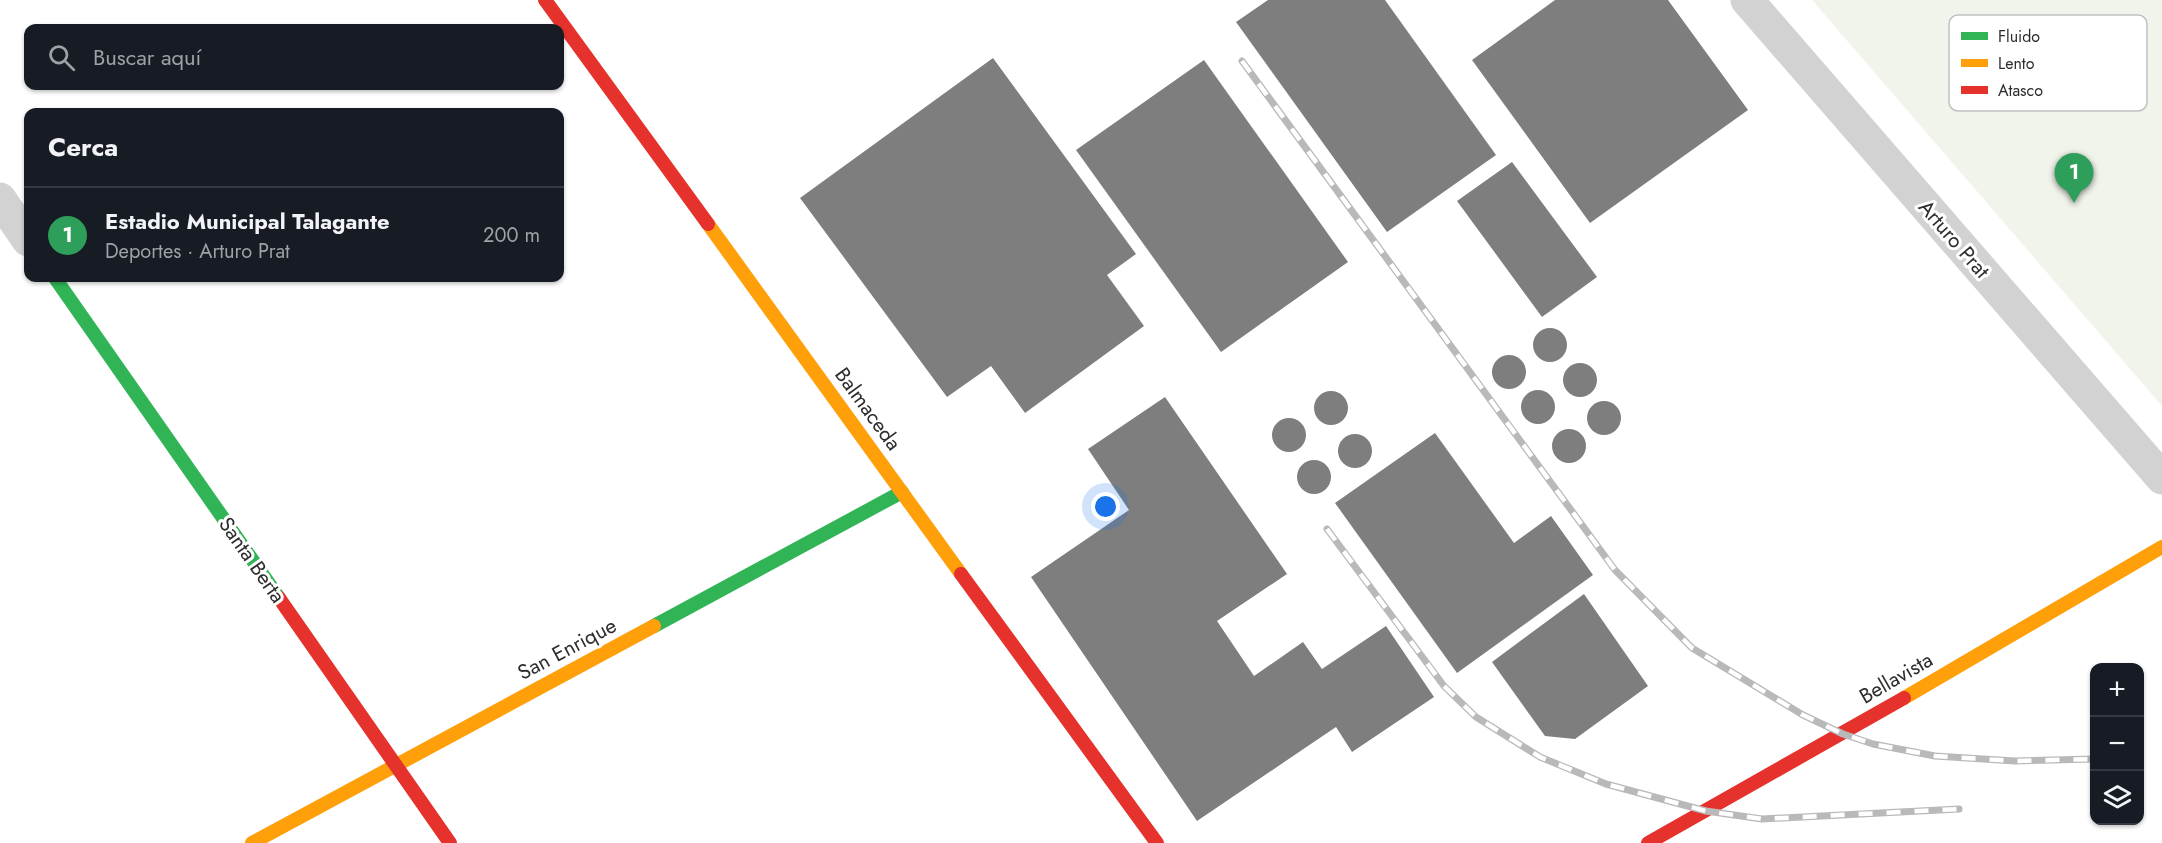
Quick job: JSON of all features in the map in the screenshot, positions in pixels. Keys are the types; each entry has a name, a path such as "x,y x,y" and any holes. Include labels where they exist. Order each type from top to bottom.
{"street":[{"name":"Balmaceda","path":"545,0 562,24"},
{"name":"Arturo Prat","path":"1747,0 2162,478"},
{"name":"Balmaceda","path":"564,26 1157,843"},
{"path":"0,199 24,234"},
{"name":"Santa Berta","path":"58,282 450,843"},
{"name":"San Enrique","path":"252,843 902,492"},
{"name":"Bellavista","path":"1648,843 1843,734 2162,547"}],"shaded area":[{"path":"1812,0 2162,0 2162,406"}],"building":[{"path":"1268,0 1385,0 1496,155 1387,232 1236,22"},
{"path":"1555,0 1668,0 1748,110 1590,223 1472,60"},
{"path":"993,58 1136,254 1107,275 1144,326 1025,413 991,366 947,397 800,198"},
{"path":"1204,60 1348,262 1221,352 1076,150"},
{"path":"1512,162 1597,277 1542,317 1457,201"},
{"path":"1550,328 1562,333 1567,345 1562,357 1550,362 1538,357 1533,345 1538,333"},
{"path":"1509,355 1521,360 1526,372 1521,384 1509,389 1497,384 1492,372 1497,360"},
{"path":"1580,363 1592,368 1597,380 1592,392 1580,397 1568,392 1563,380 1568,368"},
{"path":"1538,390 1550,395 1555,407 1550,419 1538,424 1526,419 1521,407 1526,395"},
{"path":"1331,391 1343,396 1348,408 1343,420 1331,425 1319,420 1314,408 1319,396"},
{"path":"1165,397 1287,574 1217,621 1254,676 1303,642 1322,669 1386,626 1434,697 1352,752 1336,727 1197,821 1031,577 1129,510 1088,449"},
{"path":"1604,401 1616,406 1621,418 1616,430 1604,435 1592,430 1587,418 1592,406"},
{"path":"1289,418 1301,423 1306,435 1301,447 1289,452 1277,447 1272,435 1277,423"},
{"path":"1569,429 1581,434 1586,446 1581,458 1569,463 1557,458 1552,446 1557,434"},
{"path":"1435,433 1514,543 1551,516 1593,575 1457,673 1335,503"},
{"path":"1355,434 1367,439 1372,451 1367,463 1355,468 1343,463 1338,451 1343,439"},
{"path":"1314,460 1326,465 1331,477 1326,489 1314,494 1302,489 1297,477 1302,465"},
{"path":"1584,594 1648,686 1575,739 1545,736 1492,662"}],"railway":[{"path":"1242,61 1615,570 1692,648 1803,715 1843,734 1873,744 1935,756 2015,761 2090,759"},
{"path":"1327,529 1444,686 1476,717 1540,757 1606,784 1706,811 1762,819 1959,809"}],"traffic: fast":[{"path":"58,282 279,598"},
{"path":"654,626 902,492"}],"traffic: slow":[{"path":"708,224 961,574"},
{"path":"1904,698 2162,547"},
{"path":"252,843 654,626"}],"traffic: jam":[{"path":"545,0 562,24"},
{"path":"564,26 708,224"},
{"path":"961,574 1157,843"},
{"path":"279,598 450,843"},
{"path":"1648,843 1904,698"}],"place":[{"name":"Estadio Municipal Talagante","path":"2074,203"}]}
